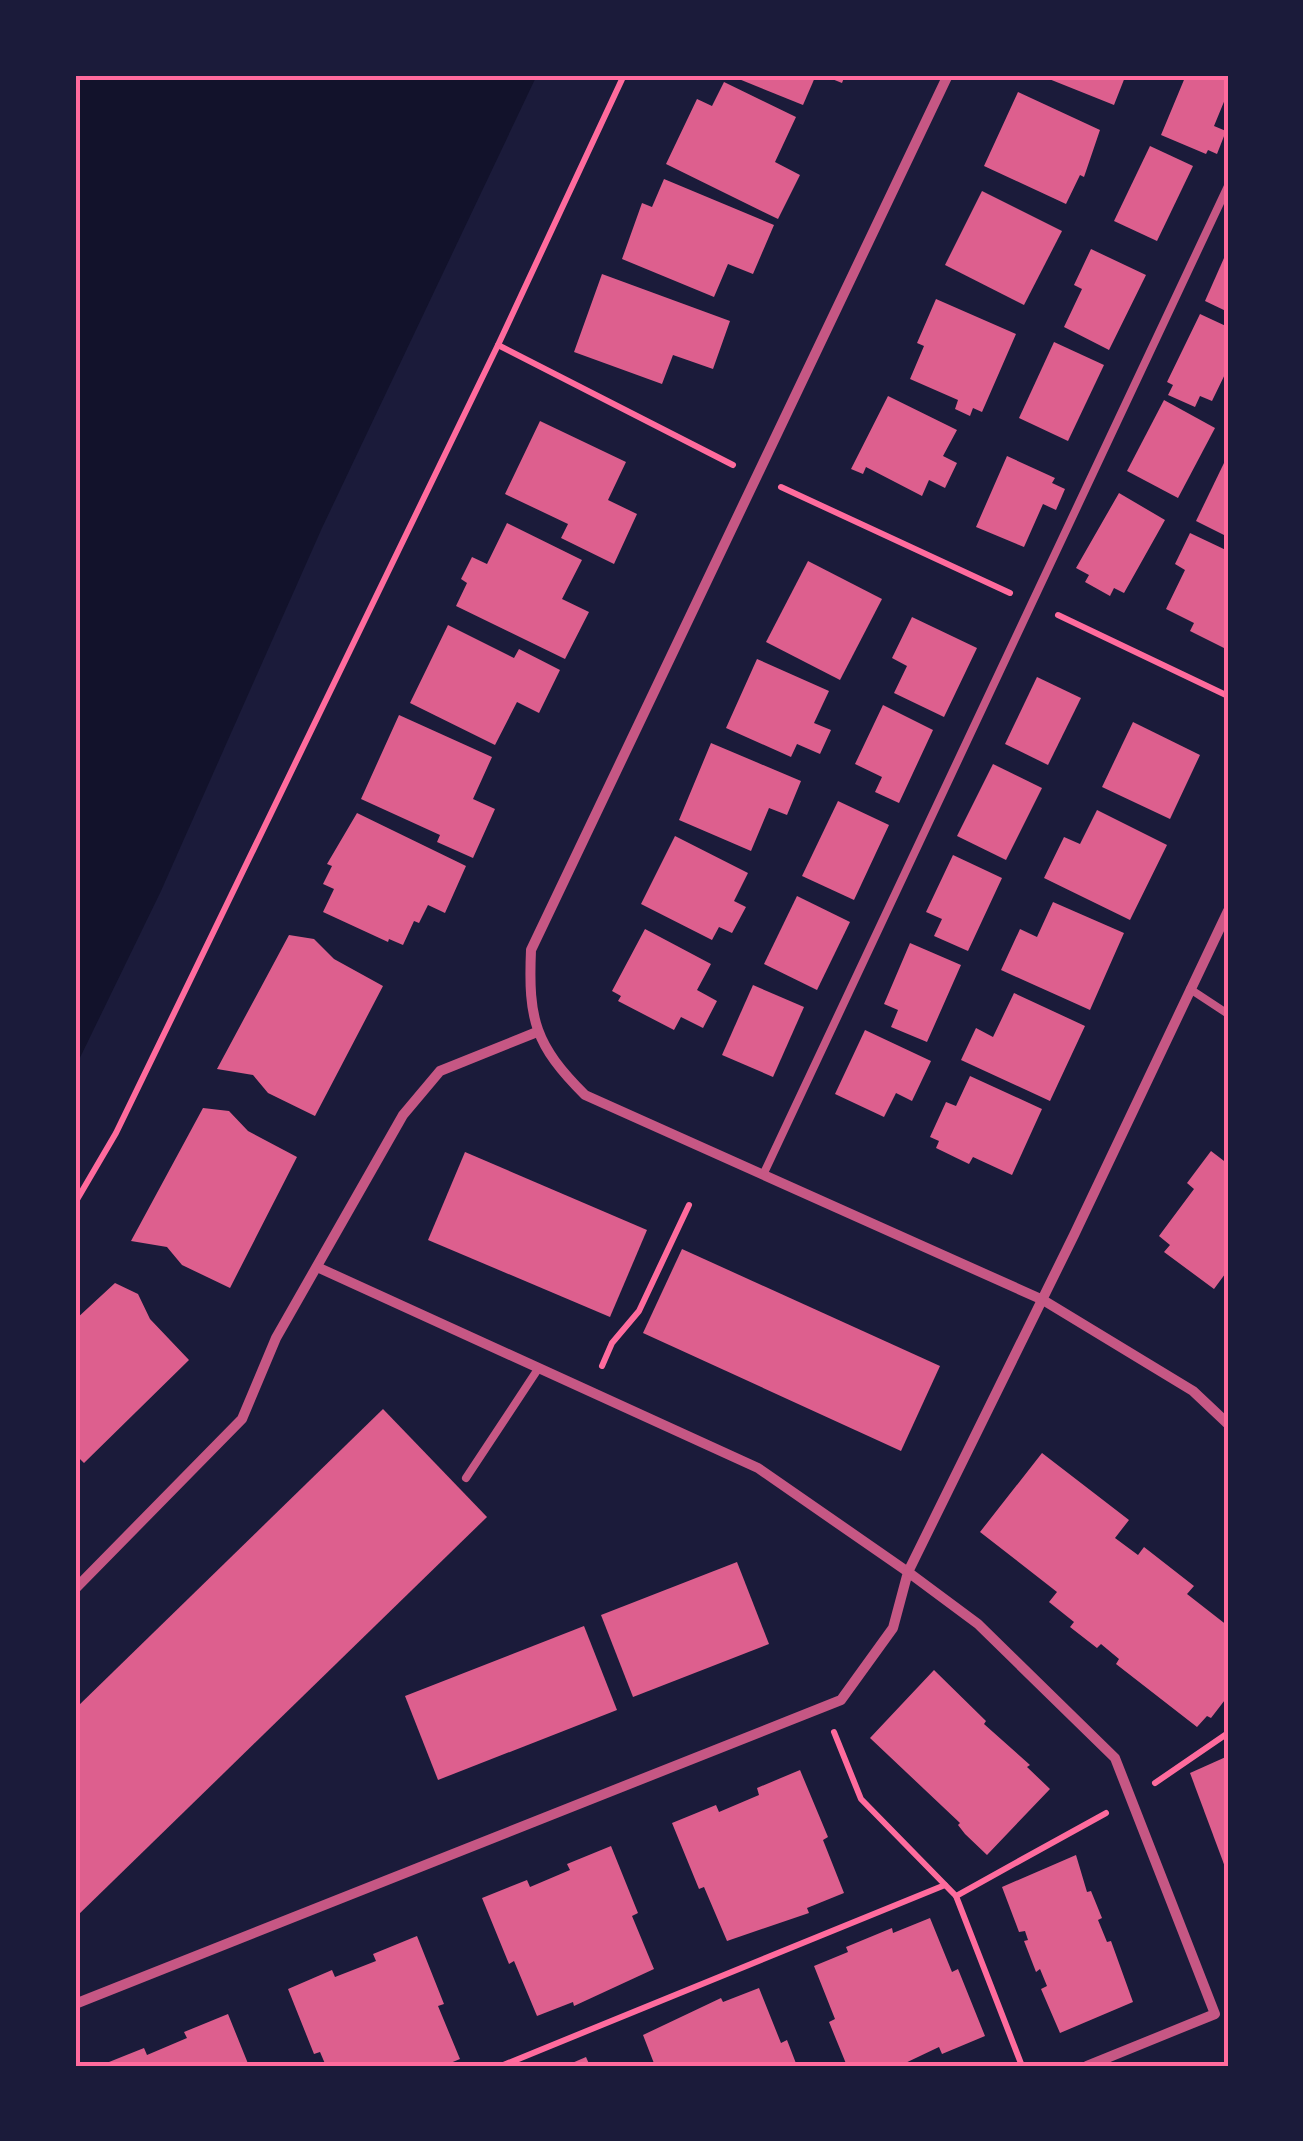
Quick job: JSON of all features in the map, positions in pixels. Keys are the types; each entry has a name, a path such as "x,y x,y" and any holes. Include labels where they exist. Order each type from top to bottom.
{"street":[{"path":"948,75 531,950 530,992 537,1032 554,1065 586,1095 1042,1300 1194,1391 1228,1424"},
{"path":"75,2004 841,1700 893,1628 908,1572 1228,911"},
{"path":"75,1589 242,1419 276,1338 403,1115 440,1071 537,1032"},
{"path":"317,1267 758,1468 978,1624 1115,1758 1215,2014 1087,2066"}],"lane":[{"path":"764,1175 1228,186"},
{"path":"1190,989 1228,1014"},
{"path":"466,1478 538,1369"}],"path":[{"path":"75,1203 116,1133 498,345 624,75"},
{"path":"498,345 756,476 1228,696"},
{"path":"591,1393 612,1343 638,1311 689,1205"},
{"path":"823,1707 861,1798 956,1896 1022,2066"},
{"path":"956,1896 1131,1799 1228,1733"},
{"path":"501,2066 944,1884"}],"shaded area":[{"path":"75,75 537,75 322,528 161,891 75,1068"}],"building":[{"path":"729,75 816,75 803,105"},
{"path":"822,75 845,75 842,83"},
{"path":"1039,75 1133,75 1131,79 1125,77 1114,105"},
{"path":"1186,75 1228,77 1228,92 1214,126 1226,131 1217,154 1208,150 1206,154 1161,135"},
{"path":"724,82 796,117 775,162 800,175 778,219 666,164 697,99 712,106"},
{"path":"1018,92 1100,130 1084,177 1080,175 1066,204 984,166"},
{"path":"1150,146 1193,166 1157,241 1114,221"},
{"path":"664,179 774,225 753,274 728,264 714,297 622,259 642,203 652,207"},
{"path":"982,191 1062,231 1024,305 945,265"},
{"path":"1091,249 1146,275 1109,350 1064,327 1082,289 1074,285"},
{"path":"1228,249 1228,312 1205,301"},
{"path":"602,274 730,321 713,369 673,355 662,384 574,352"},
{"path":"936,299 1016,334 982,412 973,408 970,416 955,409 958,400 910,379 924,346 917,343"},
{"path":"1200,314 1228,327 1228,368 1212,401 1200,396 1195,407 1168,395 1173,385 1167,382"},
{"path":"1054,342 1104,365 1068,441 1019,418"},
{"path":"888,396 957,430 943,456 957,463 945,488 929,480 922,496 866,467 863,474 851,469"},
{"path":"1164,400 1215,428 1178,498 1127,471"},
{"path":"540,421 626,462 608,500 637,514 614,564 561,538 568,524 505,494"},
{"path":"1007,456 1055,478 1052,483 1065,489 1056,510 1043,504 1024,547 976,527"},
{"path":"1224,463 1228,465 1228,537 1196,521"},
{"path":"1119,493 1165,520 1124,593 1114,588 1110,596 1085,582 1089,575 1076,568"},
{"path":"507,523 582,560 562,599 589,612 565,659 456,606 467,583 461,579 472,557 487,564"},
{"path":"1190,533 1228,551 1226,649 1190,631 1194,623 1166,609 1185,570 1175,564"},
{"path":"808,561 882,599 840,680 766,642"},
{"path":"912,617 977,648 944,717 894,693 907,666 892,658"},
{"path":"448,625 514,658 519,649 560,670 539,713 517,702 495,745 410,703"},
{"path":"757,659 829,691 814,723 831,730 820,754 797,744 791,757 726,728"},
{"path":"1037,677 1081,698 1048,765 1005,744"},
{"path":"883,705 933,730 899,803 875,792 882,777 855,764"},
{"path":"399,715 492,757 473,799 495,809 473,858 437,842 440,835 361,799"},
{"path":"1133,722 1200,755 1170,819 1102,787"},
{"path":"711,743 801,781 787,815 769,808 751,851 679,820"},
{"path":"993,764 1042,788 1006,860 957,836"},
{"path":"838,801 889,825 854,900 802,876"},
{"path":"1097,810 1167,845 1130,920 1044,878 1064,837 1080,844"},
{"path":"357,813 466,866 445,913 428,905 419,923 414,921 403,945 323,912 334,889 323,884 332,866 327,864"},
{"path":"675,836 748,873 734,901 746,907 732,933 719,927 712,940 641,904"},
{"path":"953,855 1002,878 968,951 934,936 942,919 926,912"},
{"path":"797,896 850,922 817,990 764,964"},
{"path":"1053,902 1124,933 1090,1010 1001,970 1020,929 1037,937"},
{"path":"645,929 711,964 697,990 717,1001 703,1028 681,1017 674,1030 618,1001 621,996 612,991"},
{"path":"289,935 314,939 334,959 383,986 315,1116 268,1093 253,1075 217,1069"},
{"path":"910,943 961,965 927,1042 891,1027 898,1010 884,1004"},
{"path":"753,985 804,1007 773,1077 722,1055"},
{"path":"1014,993 1085,1026 1050,1101 961,1060 976,1028 993,1037"},
{"path":"865,1030 931,1061 912,1101 896,1093 884,1117 835,1094"},
{"path":"970,1076 1042,1109 1012,1175 973,1157 969,1164 936,1148 939,1141 930,1137 946,1102 956,1106"},
{"path":"203,1108 229,1111 248,1131 297,1157 230,1288 182,1265 167,1247 131,1241"},
{"path":"1211,1151 1228,1164 1228,1270 1214,1289 1164,1252 1170,1245 1159,1236 1194,1189 1187,1183"},
{"path":"465,1152 647,1230 610,1317 428,1240"},
{"path":"682,1249 940,1366 901,1451 643,1333"},
{"path":"115,1283 138,1294 150,1319 189,1360 84,1463 75,1454 75,1320"},
{"path":"383,1409 487,1517 75,1918 75,1709"},
{"path":"1042,1453 1129,1520 1115,1538 1138,1555 1144,1547 1194,1586 1187,1594 1228,1626 1228,1696 1211,1718 1207,1716 1197,1727 1116,1664 1119,1659 1101,1644 1097,1648 1070,1627 1074,1622 1049,1602 1057,1592 980,1532"},
{"path":"737,1562 769,1644 633,1697 601,1615"},
{"path":"584,1626 617,1710 438,1780 405,1696"},
{"path":"934,1670 1050,1789 987,1855 965,1834 960,1823 870,1738"},
{"path":"1228,1756 1228,1875 1190,1773"},
{"path":"800,1770 828,1837 823,1840 844,1893 807,1908 809,1913 727,1941 704,1887 699,1889 672,1823 716,1805 719,1812 759,1795 757,1788"},
{"path":"611,1846 638,1913 632,1916 654,1969 574,2006 573,2002 537,2016 514,1961 509,1964 482,1898 527,1880 530,1887 570,1870 567,1864"},
{"path":"1076,1855 1087,1892 1091,1891 1102,1918 1098,1920 1107,1942 1111,1941 1133,2002 1060,2033 1041,1989 1047,1986 1040,1969 1036,1972 1024,1941 1028,1940 1025,1931 1019,1932 1002,1887"},
{"path":"930,1918 952,1972 958,1969 985,2036 942,2054 939,2047 899,2066 847,2066 829,2022 835,2019 814,1966 848,1952 846,1947"},
{"path":"417,1936 444,2004 438,2006 460,2059 443,2066 326,2066 320,2052 314,2054 288,1989 332,1970 335,1977 376,1961 373,1954"},
{"path":"759,1988 781,2043 787,2040 797,2066 655,2066 643,2035 721,1998 723,2002"},
{"path":"228,2014 249,2066 99,2066 144,2048 147,2055 187,2038 184,2032"},
{"path":"586,2057 590,2066 565,2066"}]}
